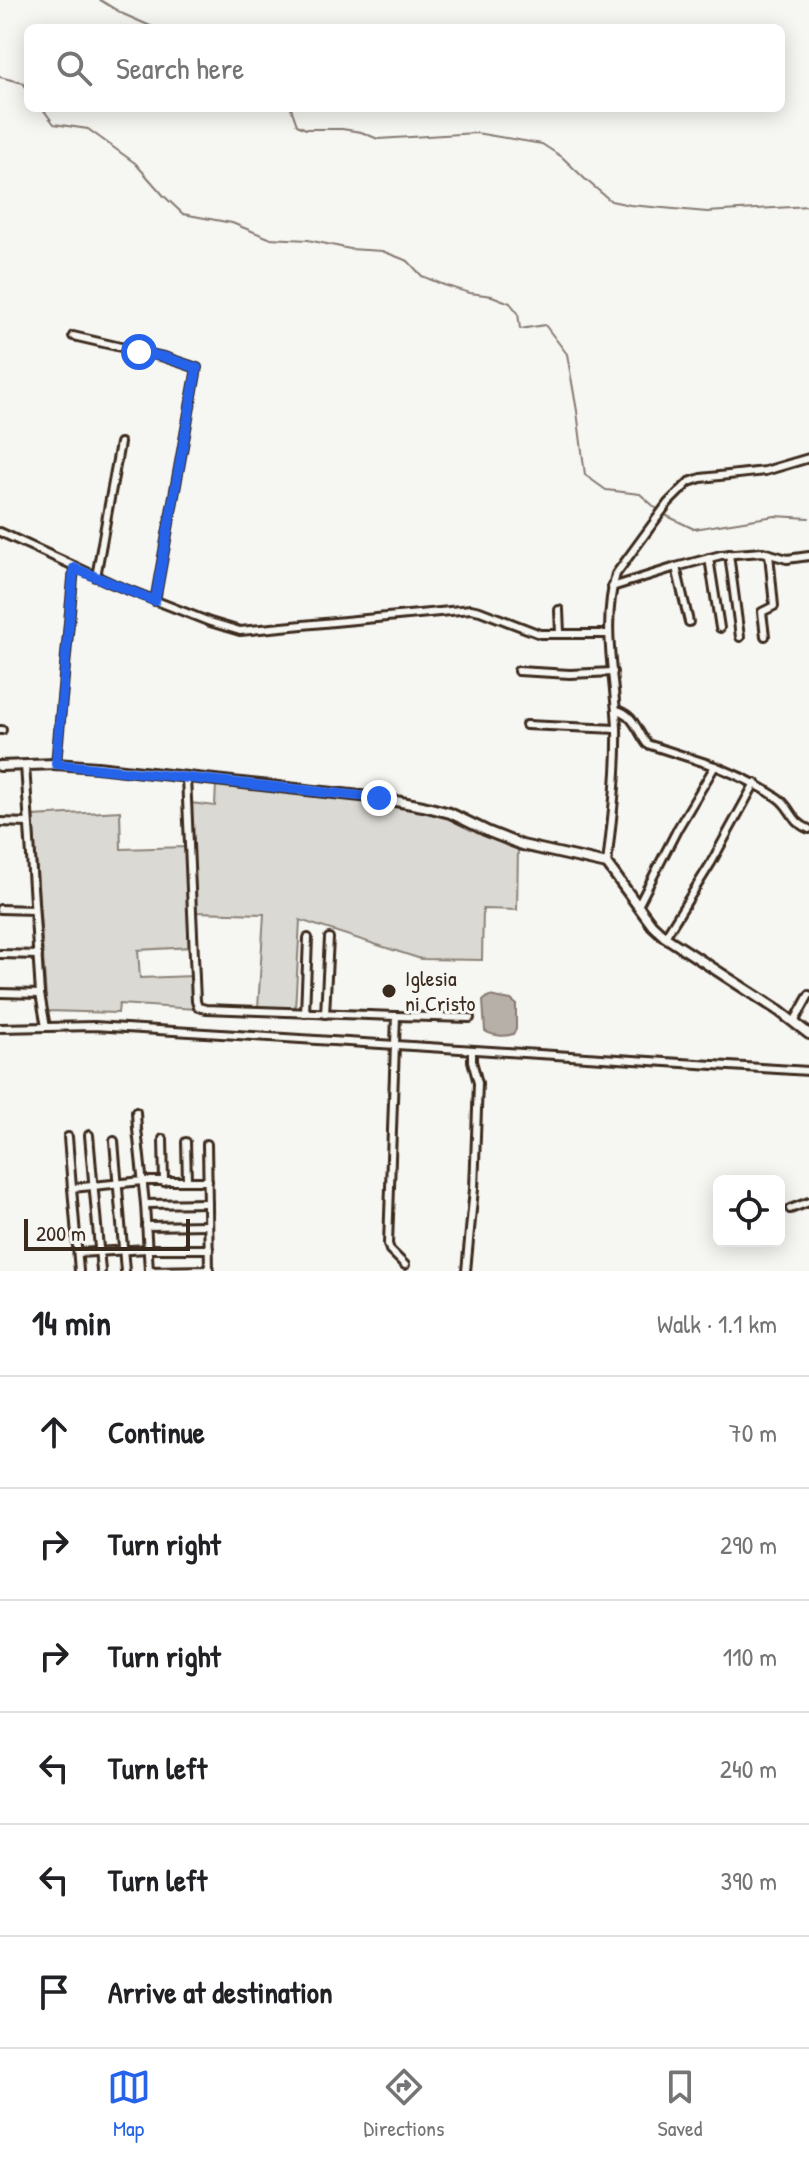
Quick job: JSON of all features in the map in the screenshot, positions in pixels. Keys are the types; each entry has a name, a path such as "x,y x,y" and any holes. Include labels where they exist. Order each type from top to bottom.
{"street":[{"path":"73,336 164,357 197,368 155,601"},
{"path":"96,577 120,443"},
{"path":"607,864 617,729 607,634 612,587 619,568 668,503 689,482 765,471 809,458"},
{"path":"0,532 74,568 240,631 471,609 532,632 607,634"},
{"path":"612,587 729,554 763,552 787,559 809,556"},
{"path":"729,554 740,637"},
{"path":"765,636 762,612 774,606 769,554"},
{"path":"709,558 720,628"},
{"path":"676,567 689,622"},
{"path":"56,764 74,568"},
{"path":"559,610 560,633"},
{"path":"518,671 570,674 613,672"},
{"path":"616,710 626,713 633,720 647,744 715,766 755,783 782,801 797,823 809,829"},
{"path":"526,725 617,729"},
{"path":"0,766 56,764 379,798 450,813 522,845 607,864 652,925 665,937 809,1034"},
{"path":"25,765 40,994 46,1027"},
{"path":"638,906 678,828 715,766"},
{"path":"186,777 197,1006 206,1009 470,1018"},
{"path":"665,937 755,783"},
{"path":"0,822 28,823"},
{"path":"0,909 34,910"},
{"path":"305,1013 308,938"},
{"path":"325,1014 329,938"},
{"path":"0,954 38,955"},
{"path":"0,993 40,994"},
{"path":"794,1022 809,995"},
{"path":"396,1016 388,1244 405,1265"},
{"path":"0,1028 94,1026 809,1071"},
{"path":"466,1271 474,1189 478,1083 472,1051"},
{"path":"136,1112 149,1271 209,1270 207,1144"},
{"path":"89,1135 101,1271"},
{"path":"68,1137 79,1271"},
{"path":"163,1139 164,1182"},
{"path":"114,1141 125,1271"},
{"path":"186,1142 187,1181"},
{"path":"72,1188 143,1181 208,1181"},
{"path":"790,1209 809,1202"},
{"path":"145,1204 208,1203"},
{"path":"146,1226 208,1225"},
{"path":"78,1253 209,1249"}],"shaded area":[{"path":"216,783 378,801 443,813 518,847 517,910 483,909 482,960 421,959 300,920 295,1010 258,1008 264,914 195,912 190,803 215,806"},
{"path":"120,811 121,849 187,847 192,947 138,950 140,978 193,976 195,1009 119,1004 118,1013 47,1011 33,816"},
{"path":"489,996 511,1000 516,1004 516,1029 513,1034 499,1036 485,1031 483,1001"}],"waterway":[{"path":"100,0 146,24"},
{"path":"0,77 24,84"},
{"path":"45,112 54,124 88,129 135,163 183,214 232,223 269,238 308,240 350,249 382,251 408,261 422,276 444,285 510,303 518,313 520,329 545,325 567,354 585,475 606,490 640,494 658,510"},
{"path":"292,112 297,125 306,129 342,129 378,139 476,133 542,144 562,157 611,201 630,205 707,212 809,206"},
{"path":"663,514 694,529 775,516 809,518"}],"place":[{"name":"Iglesia ni Cristo","path":"389,991"}],"route":[{"path":"139,352 197,368 155,601 74,568 56,764 379,798"}]}
